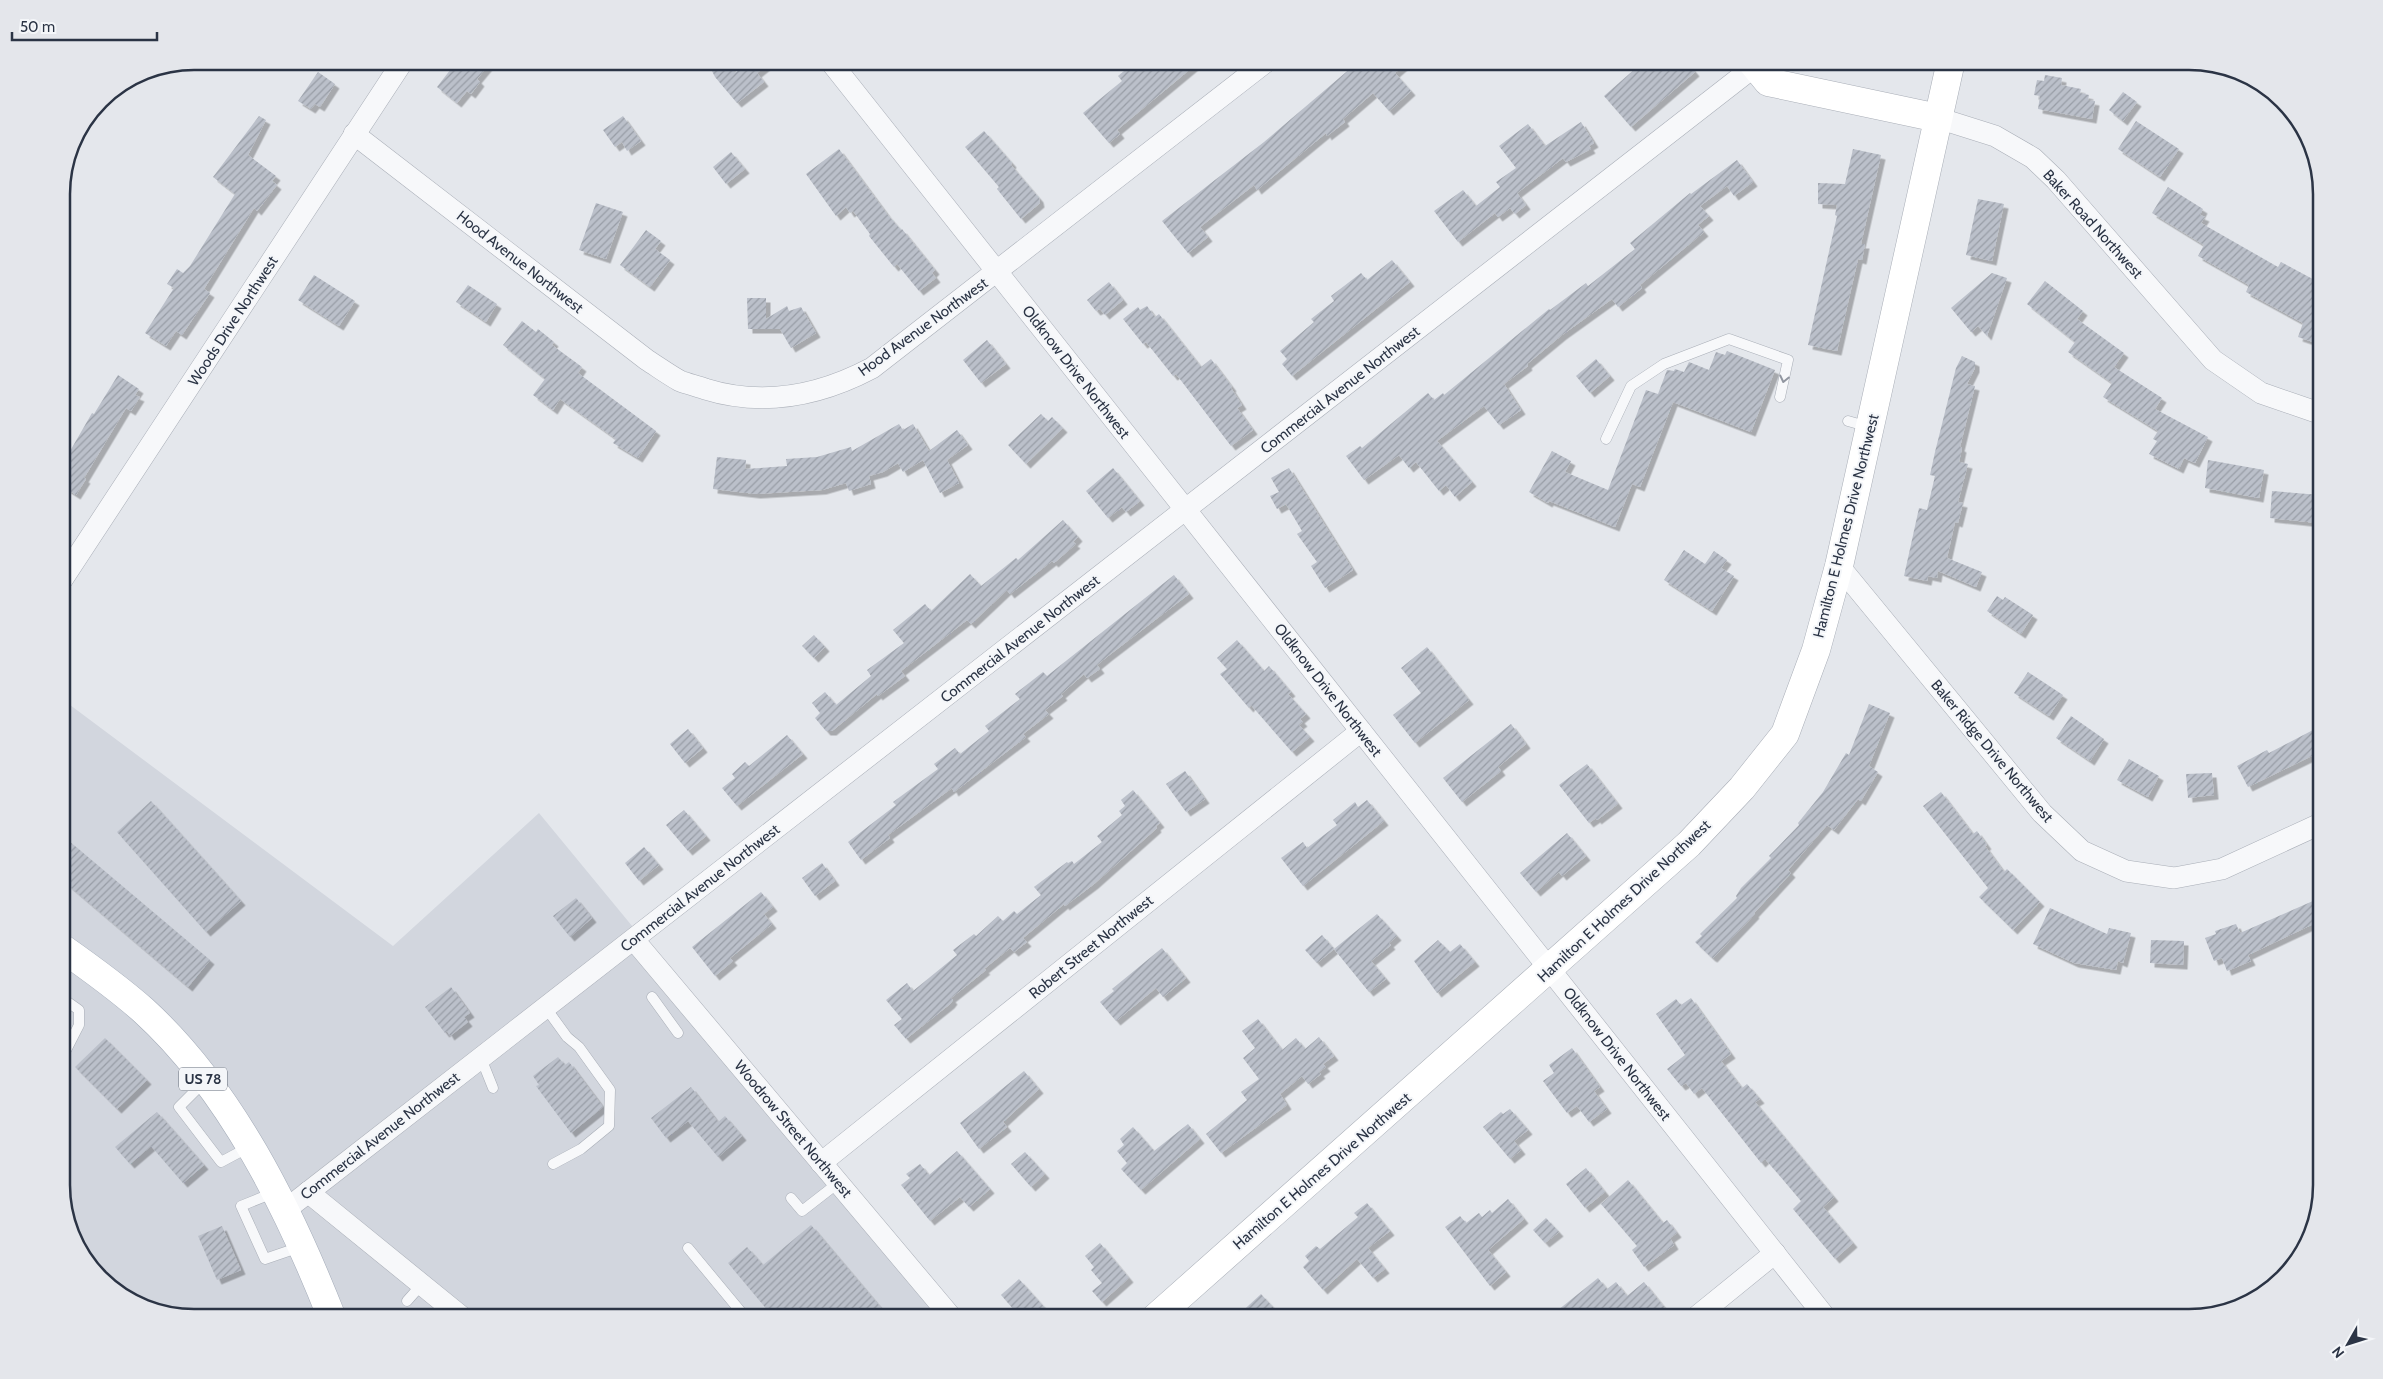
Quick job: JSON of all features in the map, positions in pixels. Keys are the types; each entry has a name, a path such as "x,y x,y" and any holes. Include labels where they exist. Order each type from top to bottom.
{"main road":[{"name":"Baker Road Northwest","path":"1758,70 1768,82 1938,118"},
{"name":"Hamilton E Holmes Drive Northwest","path":"1165,1309 1550,970 1689,844 1742,788 1785,734 1816,650 1839,566 1859,424 1876,379 1949,70"},
{"name":"US 78","path":"70,954 143,1010 185,1055 222,1103 250,1147 279,1201 302,1246 328,1309"}],"street":[{"name":"Woods Drive Northwest","path":"70,568 397,70"},
{"name":"Oldknow Drive Northwest","path":"837,70 1819,1309"},
{"name":"Hood Avenue Northwest","path":"354,134 648,360 680,381 721,394 752,398 784,398 816,392 847,382 872,368 1255,70"},
{"name":"Commercial Avenue Northwest","path":"279,1201 308,1192 1186,510 1745,70"},
{"name":"Baker Road Northwest","path":"1938,118 1995,136 2033,158 2056,180 2213,360 2261,393 2313,411"},
{"name":"Baker Ridge Drive Northwest","path":"1839,566 2042,813 2082,850 2126,871 2174,878 2222,869 2313,827"},
{"name":"Robert Street Northwest","path":"821,1163 1361,731"},
{"name":"Woodrow Street Northwest","path":"634,940 944,1309"},
{"path":"308,1192 452,1309"},
{"path":"1706,1309 1775,1253"}],"lane":[{"path":"1606,439 1631,386 1664,364 1730,340 1788,360 1780,397"},
{"path":"652,997 678,1033"},
{"path":"70,1004 79,1010 79,1025 70,1042"},
{"path":"546,1008 567,1037 579,1047 610,1090 609,1126 581,1148 553,1164"},
{"path":"481,1058 493,1088"},
{"path":"204,1080 179,1107 221,1162 250,1147"},
{"path":"791,1198 802,1211 838,1183"},
{"path":"279,1201 241,1206 265,1259 302,1246"},
{"path":"688,1248 739,1309"},
{"path":"408,1301 422,1284"}],"shaded area":[{"path":"70,705 393,946 539,813 948,1309 194,1309 162,1305 146,1300 125,1288 101,1267 83,1240 72,1209 70,1193"}],"building":[{"path":"450,70 484,70 477,79 480,82 471,94 467,91 457,103 437,87"},
{"path":"712,70 733,70 735,73 738,70 761,70 757,73 764,82 737,103 715,77"},
{"path":"1125,70 1189,70 1117,130 1120,134 1109,143 1083,113 1122,81 1118,76"},
{"path":"1348,70 1398,70 1395,73 1411,91 1389,111 1373,93 1343,119 1345,122 1327,136 1326,133 1257,190 1254,185 1200,227 1208,237 1188,253 1162,221 1264,142"},
{"path":"1634,70 1693,70 1695,72 1631,127 1604,96"},
{"path":"318,72 335,84 320,107 315,104 311,109 298,101"},
{"path":"2045,75 2062,78 2061,85 2081,89 2080,93 2089,95 2088,100 2095,101 2092,119 2038,109 2040,96 2034,95 2037,80 2044,81"},
{"path":"2123,92 2137,102 2123,121 2109,110"},
{"path":"259,116 266,120 248,155 276,176 272,181 277,185 257,211 254,208 204,289 210,293 182,335 176,331 166,346 145,333 174,288 167,284 177,269 183,273 190,266 235,194 213,177"},
{"path":"623,116 641,141 627,151 622,142 615,147 603,130"},
{"path":"2136,121 2179,149 2160,177 2118,149"},
{"path":"1581,122 1594,143 1589,146 1591,149 1566,162 1563,158 1517,193 1526,205 1515,214 1510,208 1498,217 1495,213 1458,242 1434,211 1463,190 1476,206 1500,187 1496,182 1516,168 1499,146 1528,124 1545,146"},
{"path":"984,131 1039,198 1040,203 1021,219 997,189 999,187 965,147"},
{"path":"839,149 887,214 902,229 935,270 932,273 936,278 919,291 897,264 894,267 869,236 870,234 853,211 850,213 846,207 836,216 806,174"},
{"path":"1853,149 1881,155 1861,244 1865,244 1862,260 1858,259 1837,351 1808,345 1837,216 1835,215 1837,205 1818,204 1818,183 1845,184"},
{"path":"731,152 745,169 726,184 713,167"},
{"path":"1737,160 1753,182 1734,196 1727,186 1700,206 1709,216 1698,225 1704,232 1640,285 1642,288 1618,307 1612,299 1562,335 1527,364 1528,366 1504,384 1521,410 1499,425 1484,406 1437,441 1472,482 1455,497 1446,485 1439,491 1416,462 1409,468 1399,455 1364,480 1346,456 1360,446 1362,448 1428,393 1434,400 1443,393 1444,395 1549,309 1586,283 1588,286 1635,249 1630,243 1690,193"},
{"path":"2168,187 2203,209 2200,215 2205,217 2201,223 2278,267 2281,262 2313,279 2313,342 2298,337 2303,323 2246,292 2249,285 2198,256 2204,245 2152,213"},
{"path":"1978,199 2004,204 1992,261 1966,255"},
{"path":"596,203 623,212 606,259 579,250"},
{"path":"646,230 661,241 655,249 670,260 650,287 620,265"},
{"path":"1392,260 1410,282 1292,376 1282,364 1287,359 1280,351 1314,322 1311,319 1334,301 1331,296 1361,273 1367,280"},
{"path":"1992,273 2007,278 1987,336 1978,326 1971,332 1951,308"},
{"path":"314,275 355,301 339,326 298,300"},
{"path":"2045,281 2083,311 2077,319 2124,353 2114,367 2162,398 2155,409 2208,437 2195,463 2184,458 2179,469 2149,454 2157,441 2153,439 2158,431 2103,397 2112,383 2068,352 2075,342 2027,304"},
{"path":"1109,282 1123,300 1105,315 1100,309 1096,311 1087,300"},
{"path":"468,285 497,304 486,322 456,302"},
{"path":"747,298 766,298 766,319 787,306 789,311 801,307 816,333 791,348 780,329 748,329"},
{"path":"1147,306 1155,317 1159,314 1201,367 1211,359 1232,387 1242,405 1237,408 1253,430 1231,446 1176,374 1173,376 1146,342 1143,344 1123,319 1138,307 1140,310"},
{"path":"522,321 536,332 538,329 554,342 552,345 582,367 578,373 656,431 638,458 613,443 616,439 560,399 553,410 533,395 545,379 503,345"},
{"path":"987,340 1006,364 981,383 963,360"},
{"path":"1727,351 1775,370 1751,432 1673,402 1640,487 1632,484 1615,527 1549,501 1548,503 1529,492 1552,451 1571,461 1565,472 1608,490 1646,390 1658,394 1667,370 1674,371 1675,369 1684,372 1689,362 1709,370 1716,352 1725,355"},
{"path":"1962,356 1975,362 1975,368 1967,384 1975,386 1960,447 1962,448 1959,462 1968,464 1958,502 1963,503 1958,523 1955,522 1947,558 1982,572 1976,587 1938,571 1937,578 1928,576 1927,581 1904,576 1919,508 1927,510 1935,476 1930,475 1935,452 1956,368"},
{"path":"1596,359 1610,376 1590,393 1576,376"},
{"path":"118,375 139,389 135,395 140,397 131,411 126,408 84,478 86,479 76,495 70,491 70,451 92,413 94,414"},
{"path":"1041,414 1048,421 1052,417 1063,428 1026,464 1008,445"},
{"path":"899,424 903,430 913,424 929,451 957,430 968,445 947,460 959,483 940,493 923,460 903,472 898,463 883,472 869,476 871,484 849,491 846,483 822,490 756,494 713,489 717,457 746,460 745,469 787,466 786,459 817,457 851,447 852,451"},
{"path":"2208,460 2264,470 2259,498 2205,488"},
{"path":"1113,468 1140,501 1126,512 1122,507 1108,518 1086,491"},
{"path":"1289,468 1353,570 1325,588 1311,566 1317,562 1297,534 1302,531 1286,504 1277,509 1270,496 1279,492 1271,478"},
{"path":"2272,491 2313,494 2313,523 2270,518"},
{"path":"1063,520 1078,537 1073,542 1076,544 1054,563 1052,561 1010,594 1007,590 971,624 967,620 901,671 905,676 878,696 877,694 832,731 826,731 815,718 820,713 812,703 825,692 836,705 871,676 867,670 904,643 893,630 925,604 931,611 970,574 981,586 1016,558 1018,560"},
{"path":"1684,550 1705,564 1714,551 1727,560 1721,568 1734,576 1712,611 1664,580"},
{"path":"1174,575 1189,594 1097,665 1100,669 1087,678 1084,674 1061,694 1063,696 1045,710 1049,714 1023,734 1026,737 954,792 952,788 888,835 890,838 861,860 848,842 896,805 893,802 938,769 934,764 955,748 960,754 989,731 985,726 1020,699 1015,694 1043,672 1047,676"},
{"path":"1997,596 2003,600 2005,597 2033,615 2021,634 1987,611"},
{"path":"814,635 825,647 814,658 802,646"},
{"path":"1237,640 1264,671 1269,666 1291,692 1288,694 1306,714 1300,719 1303,722 1299,725 1310,737 1292,752 1251,705 1249,708 1220,674 1227,669 1217,658"},
{"path":"1427,647 1469,700 1415,743 1393,715 1421,693 1401,668"},
{"path":"2028,672 2063,695 2049,716 2014,693"},
{"path":"1869,704 1890,713 1869,766 1878,772 1861,801 1858,799 1834,830 1827,825 1788,870 1791,873 1755,914 1713,958 1711,957 1695,942 1702,936 1700,934 1737,898 1736,896 1741,888 1771,858 1769,856 1799,825 1798,823 1823,792 1846,753 1849,755"},
{"path":"2071,716 2104,739 2090,761 2056,738"},
{"path":"1511,724 1526,744 1498,767 1501,771 1462,802 1443,778"},
{"path":"688,729 703,748 685,763 670,744"},
{"path":"2313,730 2313,755 2248,787 2237,766 2267,750 2269,753"},
{"path":"787,735 803,754 737,806 722,788 735,778 732,774 745,762 749,766"},
{"path":"2129,759 2159,776 2148,797 2117,780"},
{"path":"1587,764 1618,804 1597,820 1596,818 1589,823 1559,785"},
{"path":"1185,771 1205,799 1186,812 1166,784"},
{"path":"2212,773 2214,795 2188,798 2186,774"},
{"path":"1133,790 1160,823 1156,826 1157,828 1094,884 1065,906 1064,904 1023,938 1027,942 1014,952 1010,948 951,998 953,1000 950,1004 906,1039 894,1025 902,1019 886,1000 907,983 913,991 957,955 953,950 974,934 976,936 998,916 1003,921 1014,911 1017,914 1041,895 1034,887 1067,862 1072,861 1074,864 1102,842 1097,836 1122,815 1119,811 1125,806 1121,800"},
{"path":"1941,792 1973,834 1977,831 1987,845 1985,846 2004,872 2007,869 2040,902 2013,930 1979,897 1988,888 1923,806"},
{"path":"1367,800 1384,821 1303,886 1281,858 1303,842 1307,848 1337,825 1333,820 1355,802 1358,807"},
{"path":"151,801 241,901 206,932 117,832"},
{"path":"684,810 706,836 688,851 666,825"},
{"path":"1567,833 1586,856 1562,876 1559,872 1536,892 1520,873"},
{"path":"70,842 210,960 188,987 70,887"},
{"path":"644,847 659,865 639,881 625,863"},
{"path":"822,863 835,881 815,896 802,878"},
{"path":"761,892 773,907 764,914 772,924 730,958 733,961 715,976 692,947"},
{"path":"576,898 592,918 570,937 553,916"},
{"path":"2313,901 2313,924 2248,955 2251,961 2227,971 2222,958 2214,961 2205,938 2216,934 2215,931 2236,924 2240,933"},
{"path":"2050,908 2107,934 2109,928 2131,933 2123,963 2118,961 2116,970 2074,963 2033,944"},
{"path":"1377,914 1397,936 1389,943 1391,945 1371,961 1386,979 1369,992 1334,949"},
{"path":"1322,935 1334,949 1317,963 1305,950"},
{"path":"1438,940 1450,952 1460,944 1475,962 1437,993 1414,961"},
{"path":"2151,940 2184,941 2183,965 2150,963"},
{"path":"1162,948 1186,978 1163,997 1156,988 1116,1021 1100,1002 1114,991 1112,989"},
{"path":"451,987 470,1013 464,1017 468,1022 450,1036 447,1031 445,1033 425,1007"},
{"path":"1691,998 1731,1054 1721,1061 1742,1088 1747,1084 1760,1099 1755,1102 1834,1197 1823,1207 1853,1243 1835,1259 1793,1209 1801,1201 1765,1159 1761,1163 1702,1088 1694,1094 1686,1083 1681,1086 1667,1069 1685,1055 1656,1014 1676,999 1681,1005"},
{"path":"1258,1019 1282,1050 1296,1038 1305,1049 1319,1037 1334,1056 1323,1064 1326,1067 1319,1072 1321,1074 1308,1084 1302,1076 1280,1094 1287,1105 1221,1153 1206,1134 1247,1100 1241,1092 1259,1079 1243,1058 1255,1048 1242,1031"},
{"path":"105,1038 147,1080 117,1109 75,1067"},
{"path":"1572,1048 1600,1087 1594,1091 1607,1109 1589,1122 1577,1106 1567,1113 1543,1081 1554,1073 1549,1065"},
{"path":"558,1057 565,1065 569,1062 603,1107 571,1133 536,1086 539,1085 533,1076"},
{"path":"1024,1071 1039,1089 1003,1122 1007,1127 979,1149 960,1123"},
{"path":"691,1087 718,1122 725,1116 742,1136 718,1157 688,1121 666,1138 651,1118"},
{"path":"1510,1109 1528,1130 1514,1141 1521,1150 1510,1159 1483,1127 1501,1112 1503,1114"},
{"path":"157,1112 204,1165 183,1183 151,1146 130,1164 115,1147"},
{"path":"1188,1124 1200,1139 1141,1190 1121,1169 1127,1163 1117,1151 1124,1145 1120,1139 1133,1127 1154,1151"},
{"path":"957,1151 990,1189 969,1207 960,1197 930,1221 901,1185 910,1178 906,1174 920,1164 929,1175"},
{"path":"1025,1152 1045,1174 1031,1187 1011,1164"},
{"path":"1586,1168 1605,1192 1585,1208 1566,1184"},
{"path":"1628,1180 1663,1223 1667,1220 1677,1233 1670,1238 1674,1245 1644,1267 1632,1250 1637,1246 1601,1204"},
{"path":"1508,1199 1524,1219 1488,1250 1506,1272 1490,1286 1445,1227 1460,1216 1466,1223 1479,1213 1482,1217 1490,1210 1492,1213"},
{"path":"1367,1203 1390,1231 1368,1248 1385,1269 1373,1278 1357,1259 1323,1290 1303,1267 1309,1261 1305,1256 1316,1246 1320,1249 1358,1217 1354,1213"},
{"path":"1546,1218 1559,1232 1545,1243 1533,1230"},
{"path":"811,1225 882,1309 766,1309 728,1263 747,1247 763,1265"},
{"path":"222,1226 241,1270 217,1280 198,1236"},
{"path":"1100,1243 1129,1278 1102,1302 1092,1291 1102,1283 1091,1270 1094,1267 1085,1256"},
{"path":"1598,1278 1607,1289 1616,1282 1627,1296 1644,1282 1666,1309 1559,1309"},
{"path":"1019,1279 1046,1309 1013,1309 1001,1295"},
{"path":"1261,1294 1275,1309 1245,1309"}]}
